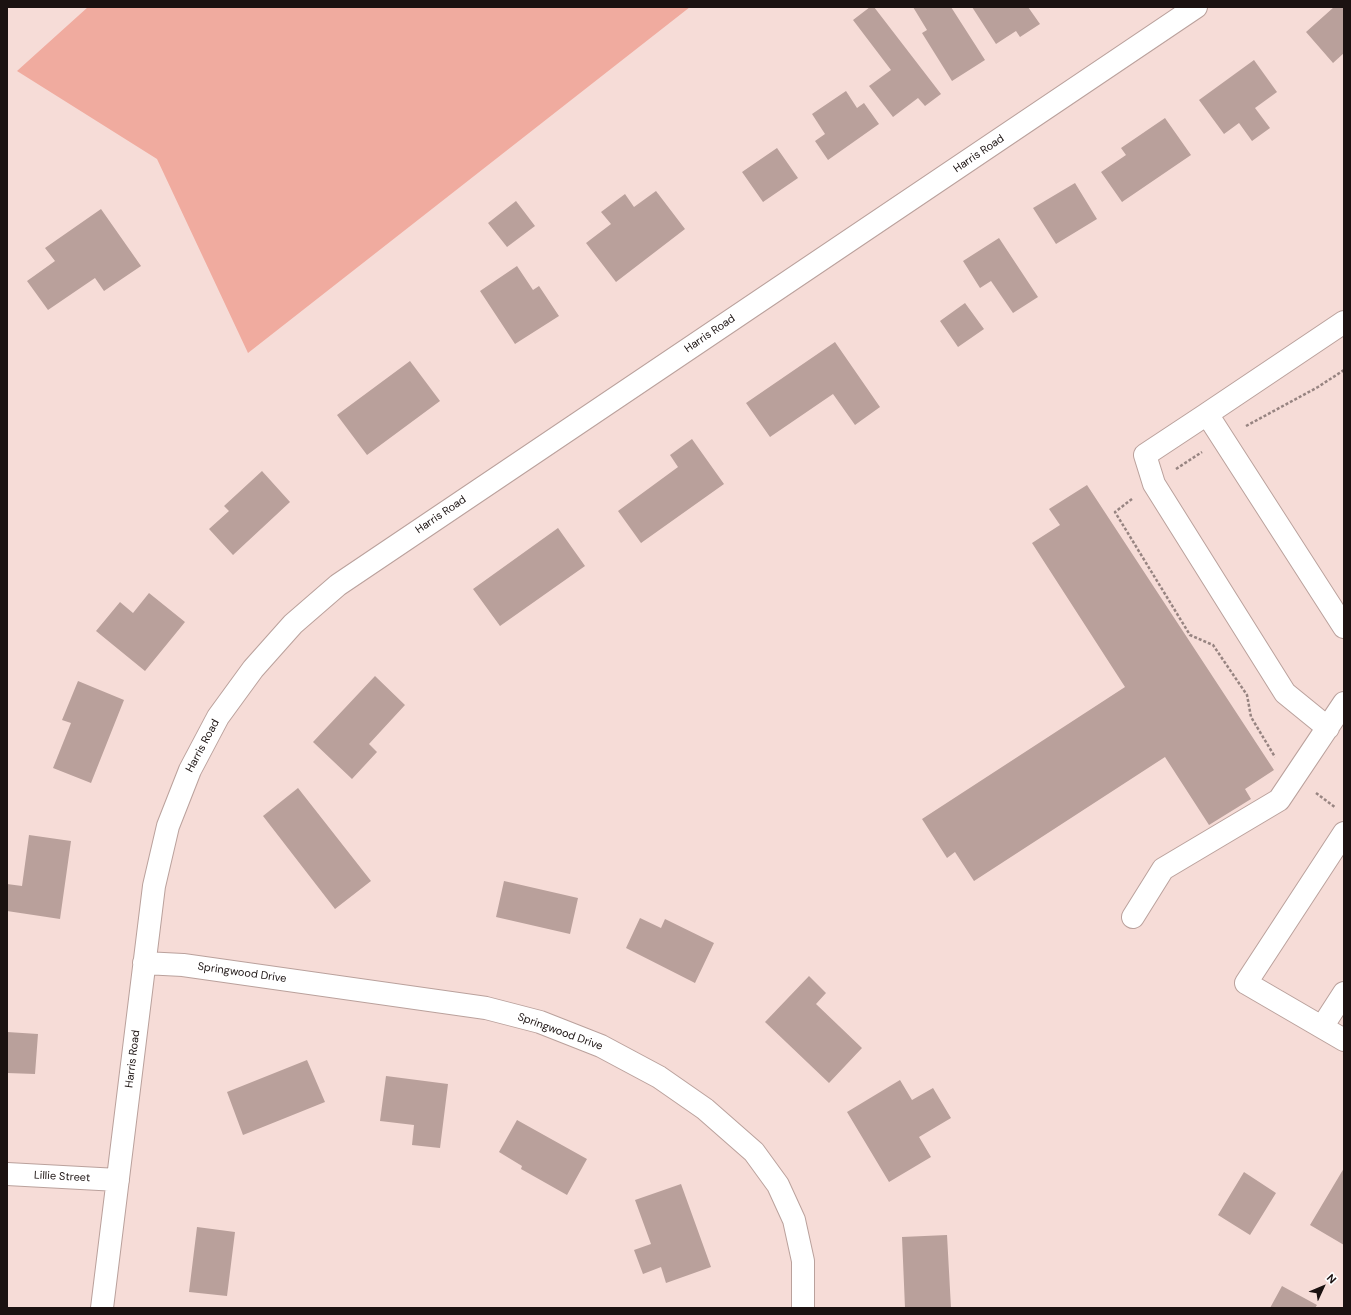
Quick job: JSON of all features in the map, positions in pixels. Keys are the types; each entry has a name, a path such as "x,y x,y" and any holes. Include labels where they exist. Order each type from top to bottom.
{"street":[{"name":"Harris Road","path":"102,1308 154,886 168,826 190,770 218,718 253,669 293,624 338,585 1196,7"},
{"path":"1328,728 1286,693 1154,484 1145,455 1344,322"},
{"path":"1207,414 1344,627"},
{"path":"1133,916 1162,869 1279,800 1344,703"},
{"path":"1344,833 1246,983 1344,1040"},
{"name":"Springwood Drive","path":"144,963 191,966 486,1008 540,1022 601,1046 659,1077 705,1109 754,1152 778,1185 794,1220 803,1261 802,1308"},
{"path":"1322,1027 1344,993"},
{"name":"Lillie Street","path":"7,1174 118,1180"}],"shaded area":[{"path":"88,7 690,7 248,353 157,159 17,71"}],"building":[{"path":"870,7 874,7 941,94 925,106 918,98 893,117 869,86 891,70 853,20"},
{"path":"913,7 951,7 985,60 952,81 922,33 927,30"},
{"path":"972,7 1028,7 1040,24 1020,37 1016,31 996,44"},
{"path":"1334,7 1344,7 1344,53 1333,63 1306,32"},
{"path":"1254,60 1277,92 1255,108 1270,128 1252,141 1239,123 1224,134 1199,100"},
{"path":"846,91 857,108 864,103 879,124 828,160 815,141 825,134 812,114"},
{"path":"1165,118 1191,155 1122,202 1101,172 1126,155 1121,148"},
{"path":"777,148 798,178 763,202 742,172"},
{"path":"1075,183 1097,219 1056,244 1033,208"},
{"path":"656,191 685,229 616,282 586,243 611,224 601,212 625,194 634,207"},
{"path":"516,201 535,226 507,247 488,223"},
{"path":"101,209 141,266 104,291 95,278 48,310 27,281 55,261 45,248"},
{"path":"999,238 1038,297 1013,313 991,281 980,288 963,261"},
{"path":"517,266 533,290 539,286 559,316 515,344 480,291"},
{"path":"965,303 984,329 958,347 940,321"},
{"path":"835,342 880,407 855,425 833,394 770,437 746,403"},
{"path":"410,361 440,401 367,455 337,415"},
{"path":"692,439 724,484 641,543 618,511 678,467 670,455"},
{"path":"262,471 290,502 233,555 209,529 229,511 224,506"},
{"path":"1087,485 1274,770 1245,789 1251,799 1209,825 1165,757 974,881 955,852 947,858 922,819 1125,687 1032,543 1060,525 1049,509"},
{"path":"558,528 585,566 500,626 473,589"},
{"path":"149,593 185,622 145,671 96,631 120,602 133,613"},
{"path":"375,676 405,705 369,744 377,752 352,779 313,742"},
{"path":"78,681 124,700 91,783 53,768 71,723 62,720"},
{"path":"298,788 371,881 335,909 263,816"},
{"path":"29,835 71,841 60,919 7,911 7,884 22,886"},
{"path":"504,881 578,898 570,934 496,917"},
{"path":"640,918 661,928 665,919 714,943 695,983 626,948"},
{"path":"809,976 826,993 816,1004 862,1048 829,1083 765,1022"},
{"path":"7,1032 38,1034 35,1074 7,1073"},
{"path":"307,1060 325,1102 243,1135 227,1092"},
{"path":"386,1076 448,1084 440,1148 412,1145 414,1125 380,1121"},
{"path":"900,1080 912,1100 933,1088 951,1118 919,1137 931,1157 889,1182 847,1112"},
{"path":"517,1120 587,1159 567,1195 521,1169 522,1166 499,1152"},
{"path":"1344,1168 1344,1245 1310,1225"},
{"path":"1244,1172 1276,1193 1250,1235 1218,1215"},
{"path":"681,1184 711,1267 666,1283 661,1267 643,1274 634,1250 651,1244 635,1200"},
{"path":"197,1227 235,1232 227,1296 189,1292"},
{"path":"947,1235 951,1308 905,1308 902,1237"},
{"path":"1282,1286 1317,1305 1315,1308 1270,1308"}]}
